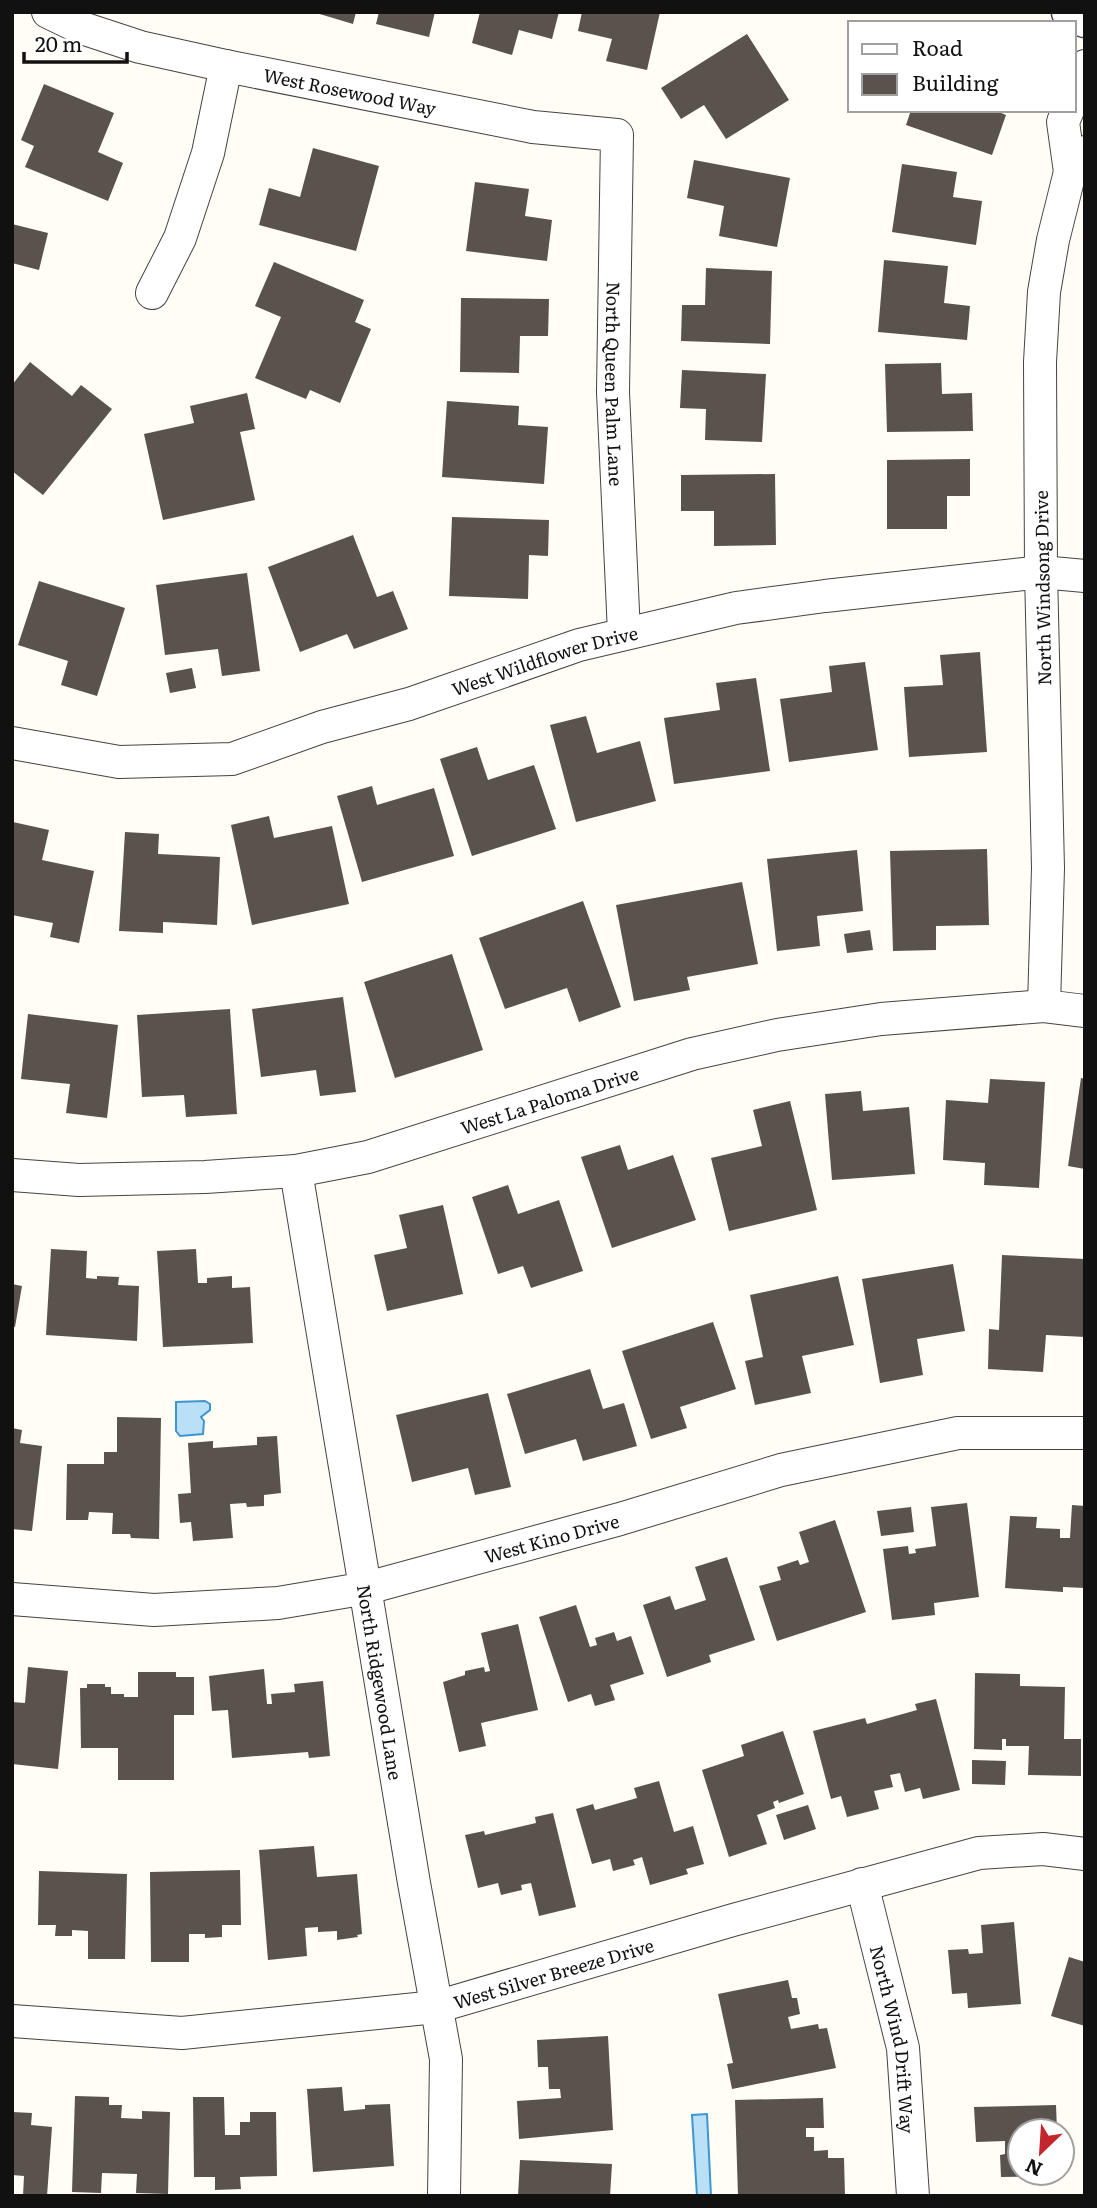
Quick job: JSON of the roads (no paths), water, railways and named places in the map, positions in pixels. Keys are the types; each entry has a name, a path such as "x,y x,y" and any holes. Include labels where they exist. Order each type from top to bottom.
{"street":[{"name":"West Rosewood Way","path":"48,12 79,27 140,47 226,66 533,127 617,135"},
{"path":"1071,12 1085,18"},
{"path":"152,293 180,238 204,165 226,66"},
{"path":"1076,88 1085,66"},
{"name":"North Windsong Drive","path":"1044,1006 1048,868 1041,572 1040,362 1044,292 1053,240 1077,162 1063,122 1067,112"},
{"name":"North Queen Palm Lane","path":"617,135 613,392 624,633"},
{"name":"West Wildflower Drive","path":"12,743 118,762 232,759 322,727 409,704 530,661 624,633 736,608 1041,572 1085,576"},
{"name":"West La Paloma Drive","path":"12,1175 79,1180 205,1177 296,1171 368,1157 692,1054 777,1035 881,1019 1044,1006 1085,1012"},
{"name":"North Ridgewood Lane","path":"296,1171 446,2060 444,2196"},
{"name":"West Kino Drive","path":"12,1599 154,1610 278,1604 367,1588 620,1520 794,1467 958,1433 1085,1433"},
{"name":"West Silver Breeze Drive","path":"12,2021 182,2034 436,2007 979,1853 1043,1849 1085,1854"},
{"name":"North Wind Drift Way","path":"862,1884 903,2048 913,2196"}],"water":[{"path":"205,1401 210,1404 210,1410 201,1417 204,1421 203,1434 180,1436 176,1431 176,1402"},
{"path":"707,2114 711,2196 697,2196 692,2115"}]}
